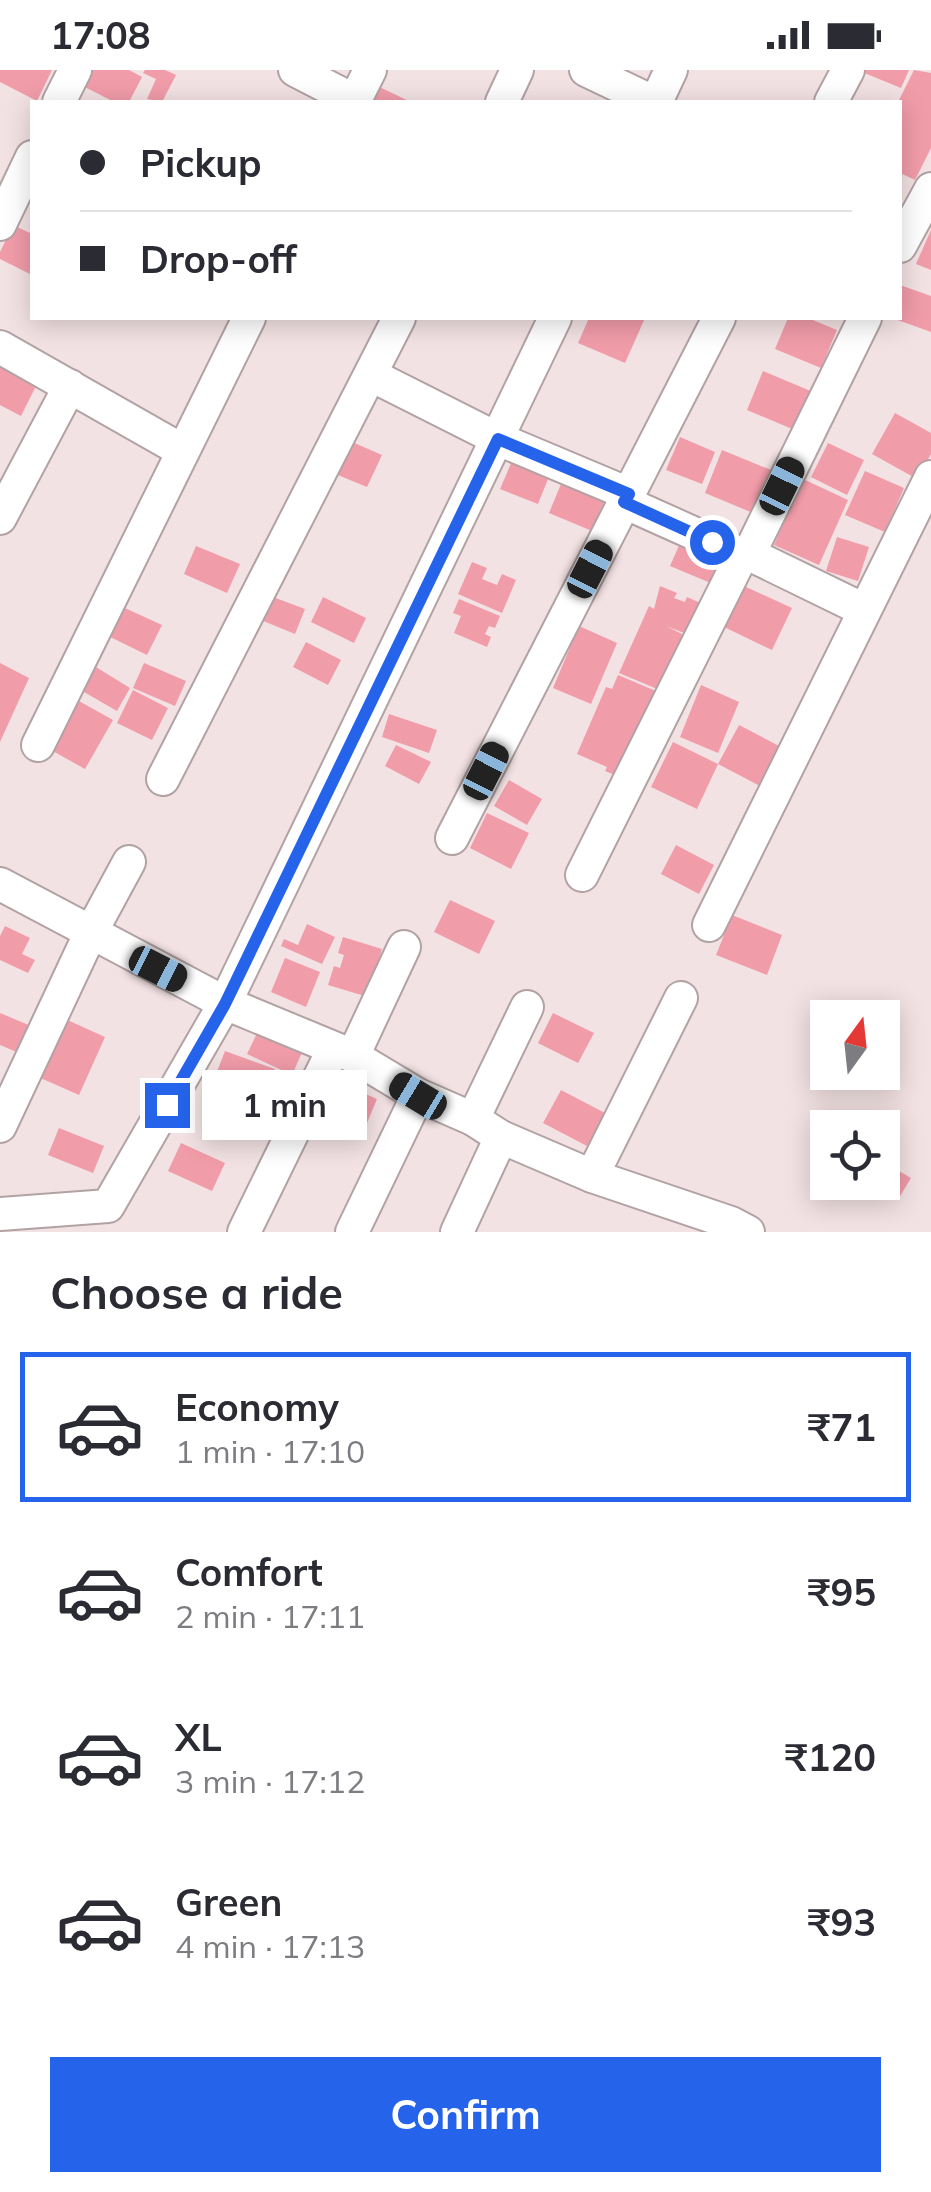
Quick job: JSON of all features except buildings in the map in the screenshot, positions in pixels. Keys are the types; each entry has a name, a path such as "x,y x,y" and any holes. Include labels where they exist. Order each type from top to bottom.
{"street":[{"path":"60,100 74,70"},
{"path":"295,70 351,100"},
{"path":"356,100 370,70"},
{"path":"503,100 518,70"},
{"path":"586,70 650,100"},
{"path":"655,100 671,70"},
{"path":"832,100 848,70"},
{"path":"0,224 30,161"},
{"path":"904,227 931,190"},
{"path":"38,746 248,320"},
{"path":"163,779 398,320"},
{"path":"0,1214 108,1206 225,1004 554,320"},
{"path":"452,838 718,320"},
{"path":"582,875 864,320"},
{"path":"0,347 183,451"},
{"path":"372,375 498,439 864,610"},
{"path":"0,518 70,386"},
{"path":"709,925 931,477"},
{"path":"0,1126 90,934 129,862"},
{"path":"0,884 225,1004 343,1053 418,1096 502,1136 592,1176 731,1222 748,1232"},
{"path":"244,1232 404,947"},
{"path":"592,1176 681,998"},
{"path":"473,1119 527,1007"},
{"path":"352,1232 418,1096"},
{"path":"457,1232 502,1136"}],"route":[{"path":"167,1105 225,1004 498,439 629,494 624,502 712,542"}]}
